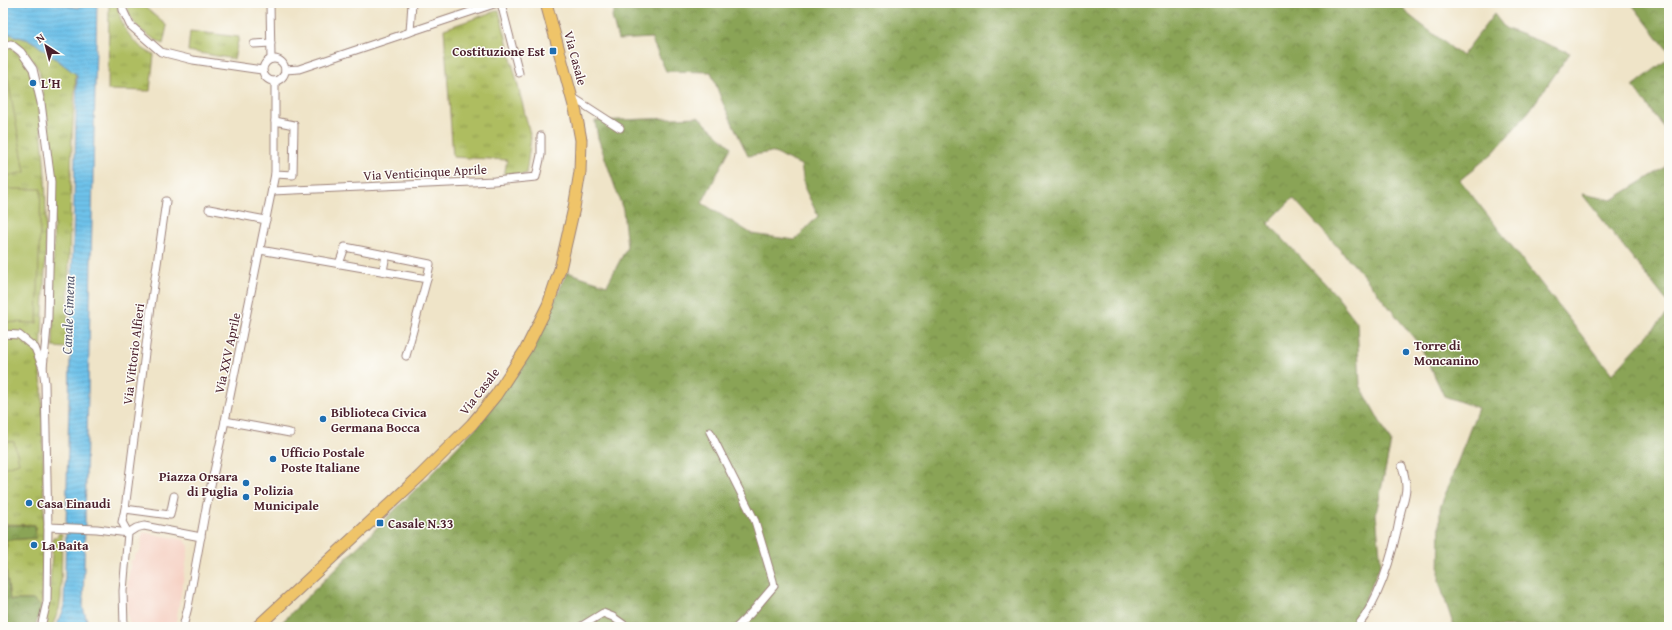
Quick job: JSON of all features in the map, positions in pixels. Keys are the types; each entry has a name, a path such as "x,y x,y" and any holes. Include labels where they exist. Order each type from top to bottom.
{"main road":[{"name":"Via Casale","path":"257,627 420,476 472,424 496,395 526,349 548,305 557,276 578,187 581,140 572,97 546,3"}],"street":[{"path":"122,3 123,10 130,25 161,52 192,60 262,70"},
{"path":"270,3 271,59"},
{"path":"410,32 412,3"},
{"path":"285,70 299,69 497,3"},
{"path":"501,3 519,73"},
{"path":"254,44 271,43"},
{"path":"3,46 11,44 21,52 33,69 41,103 51,182 48,318 43,368 45,383 48,527 47,602 41,627"},
{"path":"262,70 266,61 271,59 281,61 285,70"},
{"path":"262,70 267,79 274,81 280,79 285,70"},
{"name":"Via XXV Aprile","path":"183,627 188,607 200,537 275,174 274,81"},
{"name":"Via Casale","path":"572,97 620,128"},
{"path":"275,121 294,125 293,175 275,174"},
{"name":"Via Venticinque Aprile","path":"272,191 494,181 536,177 541,155 541,136"},
{"name":"Via Vittorio Alfieri","path":"124,627 123,591 128,533 122,522 125,509 166,201"},
{"path":"209,209 266,220"},
{"path":"339,264 345,247 430,264 406,356"},
{"path":"260,250 427,279"},
{"path":"383,271 386,255"},
{"path":"3,334 20,335 35,348 43,368"},
{"path":"225,420 290,433"},
{"path":"710,432 755,521 774,580 774,586 737,627"},
{"path":"1356,627 1371,605 1381,583 1390,557 1406,488 1402,466"},
{"path":"125,509 170,515 174,496"},
{"path":"48,527 90,528 128,533 136,528 144,526 200,537"},
{"path":"580,627 603,613 613,617 627,627"}],"shaded area":[{"path":"143,532 184,540 189,546 175,627 131,627 127,615 127,585 131,560 134,560 134,555 140,552"}],"green space":[{"path":"109,3 117,3 124,27 140,46 154,55 150,91 108,90"},
{"path":"126,3 140,3 167,26 163,44 144,33 135,24 128,11"},
{"path":"617,3 1399,3 1409,15 1462,56 1494,14 1505,28 1570,53 1530,110 1493,153 1460,180 1612,374 1669,312 1669,627 1454,627 1439,582 1440,508 1478,408 1444,396 1421,347 1363,275 1293,198 1268,223 1336,295 1357,322 1360,385 1391,442 1376,514 1381,564 1352,627 277,627 440,465 482,421 552,307 567,272 607,285 627,247 623,210 598,138 595,121 698,117 731,147 702,203 752,234 795,240 818,216 805,189 801,165 772,152 748,156 722,101 711,72 666,71 651,38 618,40 612,17"},
{"path":"1631,3 1669,3 1669,52"},
{"path":"499,10 531,138 526,174 504,177 507,160 453,157 444,29"},
{"path":"190,31 239,37 234,59 188,51"},
{"path":"3,32 32,41 76,73 72,138 67,348 53,347 54,166 39,70 26,50 11,41 3,41"},
{"path":"10,46 27,64 37,91 46,196 46,254 40,371 42,387 44,510 42,607 33,600 10,600 5,561 6,540 36,538 35,525 3,524 3,47"},
{"path":"3,53 25,172 3,177"},
{"path":"1669,58 1669,134 1633,86"},
{"path":"1669,161 1669,304 1582,194 1612,200 1664,168"},
{"path":"3,189 41,189 37,323 3,322"},
{"path":"3,441 14,442 19,463 3,468"},
{"path":"3,525 35,525 36,538 6,540 5,561 10,600 33,600 42,607 35,627 3,627"},
{"path":"59,533 62,534 61,597 59,609 52,627 41,627 49,602 53,537 57,537"}],"water":[{"path":"3,3 56,3 79,8 79,3 97,3 83,608 89,627 56,627 64,609 77,75 32,41 3,32"}],"place":[{"name":"Costituzione Est","path":"553,51"},
{"name":"L'H","path":"33,83"},
{"name":"Torre di Moncanino","path":"1406,352"},
{"name":"Biblioteca Civica Germana Bocca","path":"323,419"},
{"name":"Ufficio Postale Poste Italiane","path":"273,459"},
{"name":"Piazza Orsara di Puglia","path":"246,483"},
{"name":"Polizia Municipale","path":"246,497"},
{"name":"Casa Einaudi","path":"29,503"},
{"name":"Casale N.33","path":"380,523"},
{"name":"La Baita","path":"34,545"}],"water label":[{"name":"Canale Cimena","path":"68,315"}]}
